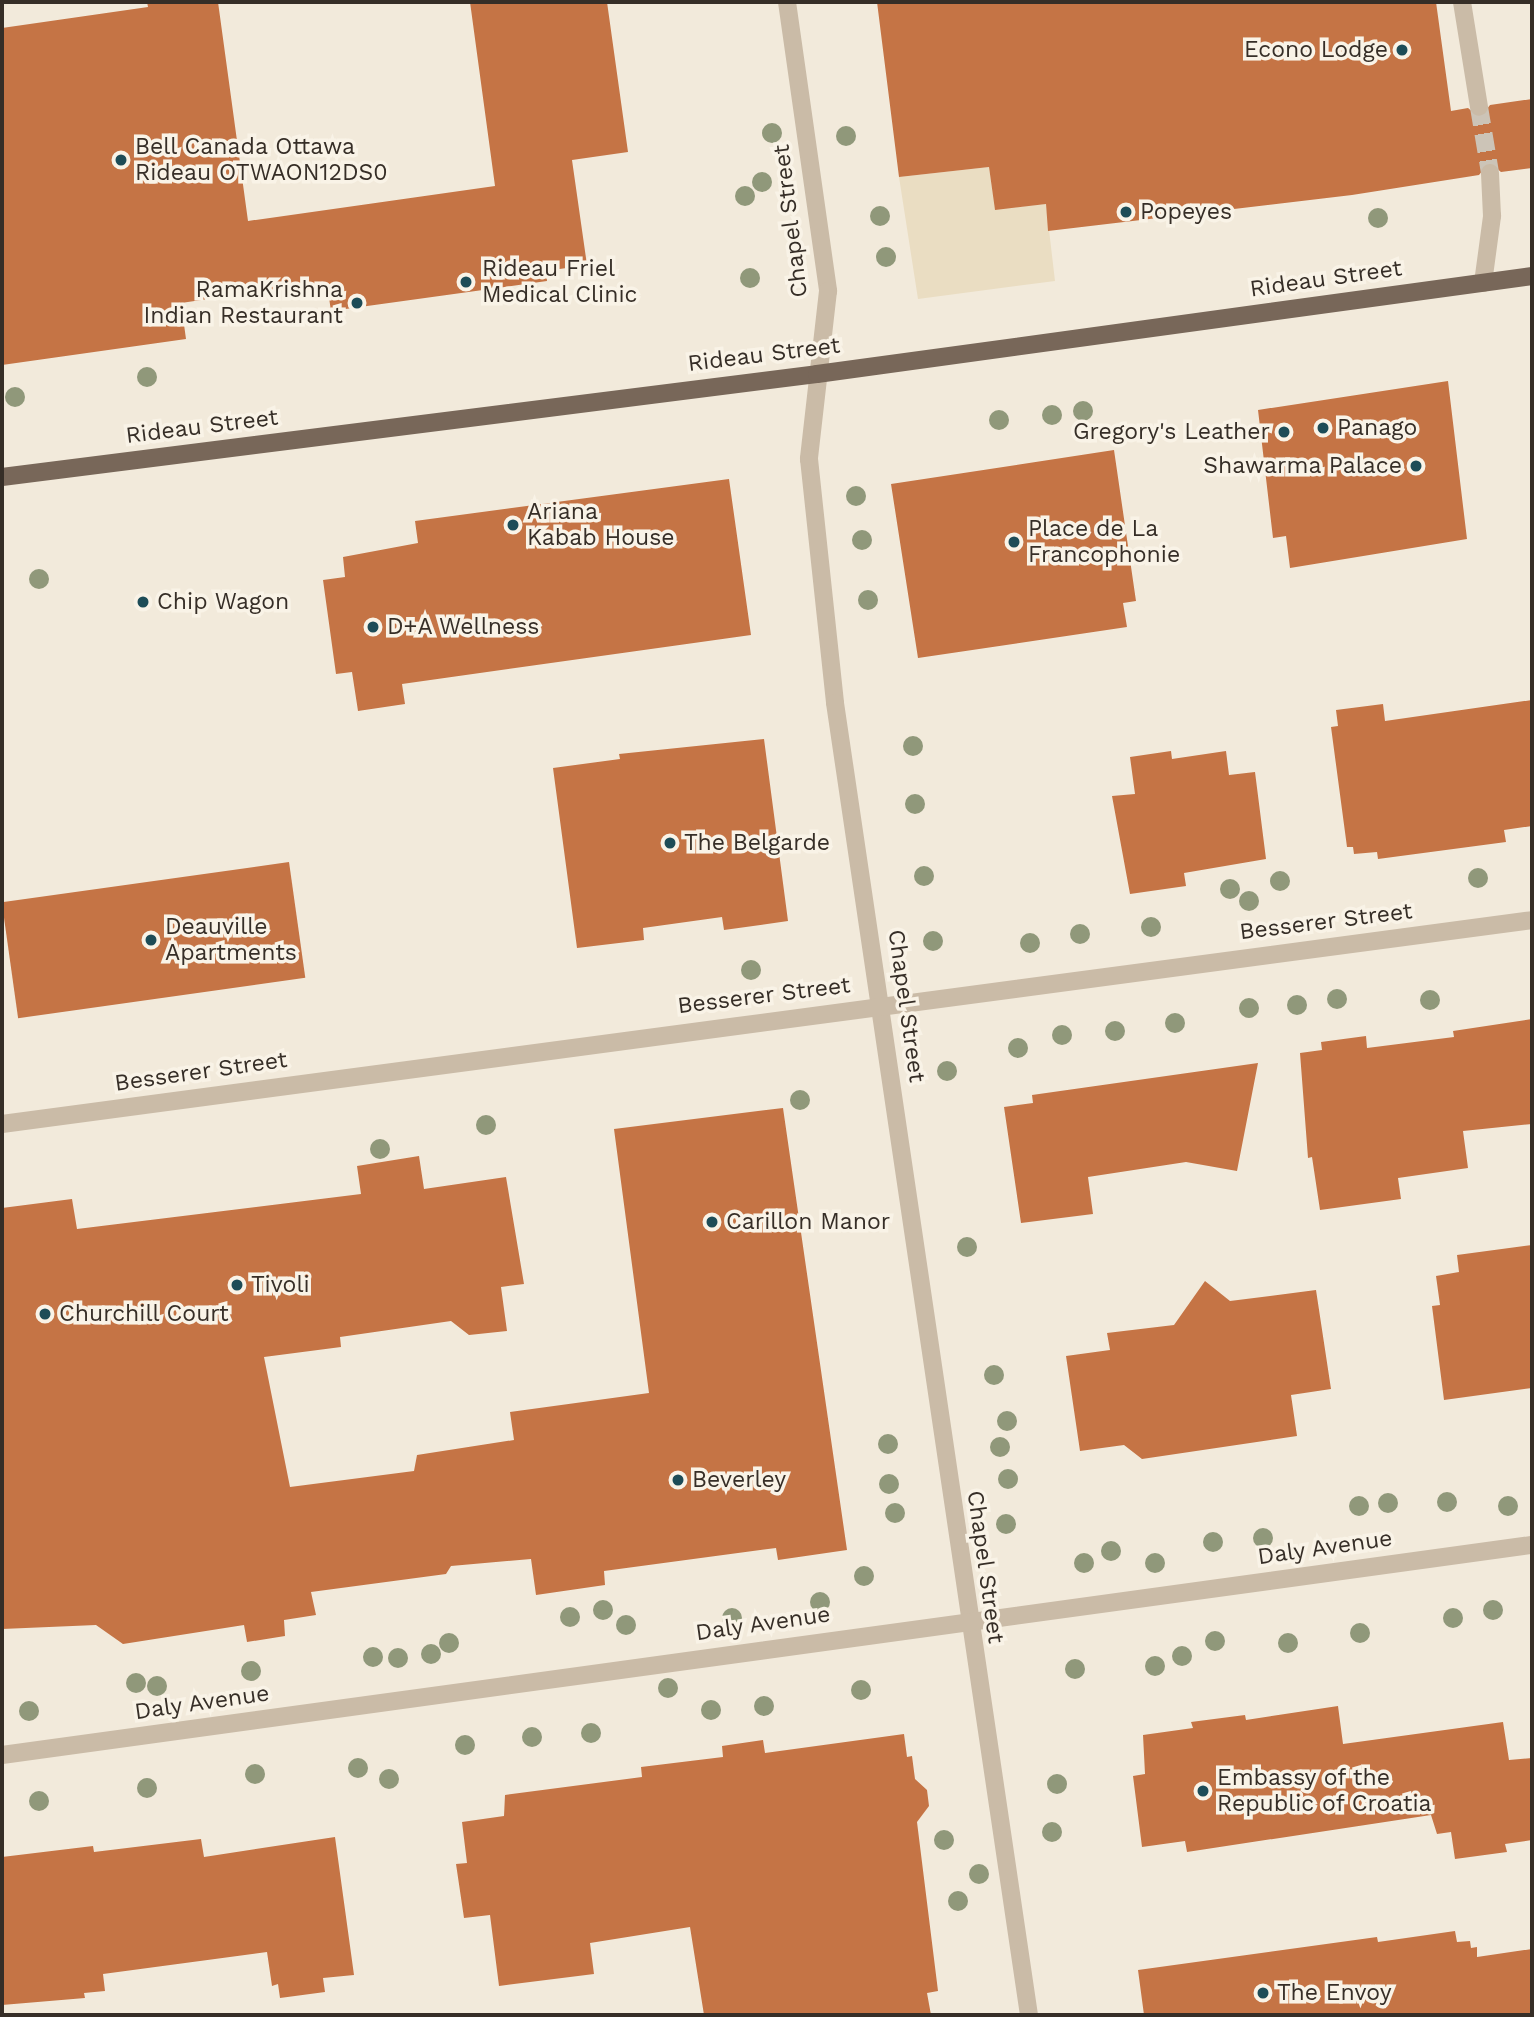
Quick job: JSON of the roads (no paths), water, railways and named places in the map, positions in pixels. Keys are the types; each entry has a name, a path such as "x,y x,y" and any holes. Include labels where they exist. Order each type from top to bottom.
{"main road":[{"name":"Rideau Street","path":"2,477 817,374 1532,276"}],"street":[{"name":"Chapel Street","path":"786,2 828,291 817,374 810,473 835,703 882,1005 967,1620 1029,2015"},
{"path":"1462,2 1479,107"},
{"path":"1483,283 1492,216 1490,173"},
{"name":"Besserer Street","path":"2,1125 1532,920"},
{"name":"Daly Avenue","path":"2,1755 967,1620 1532,1545"}],"tunnel":[{"path":"1479,107 1490,173"}],"place":[{"name":"Econo Lodge","path":"1402,50"},
{"name":"Bell Canada Ottawa Rideau OTWAON12DS0","path":"121,160"},
{"name":"Popeyes","path":"1126,212"},
{"name":"Rideau Friel Medical Clinic","path":"466,282"},
{"name":"RamaKrishna Indian Restaurant","path":"357,303"},
{"name":"Panago","path":"1323,428"},
{"name":"Gregory's Leather","path":"1284,432"},
{"name":"Shawarma Palace","path":"1416,466"},
{"name":"Ariana Kabab House","path":"513,525"},
{"name":"Place de La Francophonie","path":"1014,542"},
{"name":"Chip Wagon","path":"143,602"},
{"name":"D+A Wellness","path":"373,627"},
{"name":"The Belgarde","path":"670,843"},
{"name":"Deauville Apartments","path":"151,940"},
{"name":"Carillon Manor","path":"712,1222"},
{"name":"Tivoli","path":"237,1285"},
{"name":"Churchill Court","path":"45,1314"},
{"name":"Beverley","path":"678,1480"},
{"name":"Embassy of the Republic of Croatia","path":"1203,1791"},
{"name":"The Envoy","path":"1263,1993"}]}
